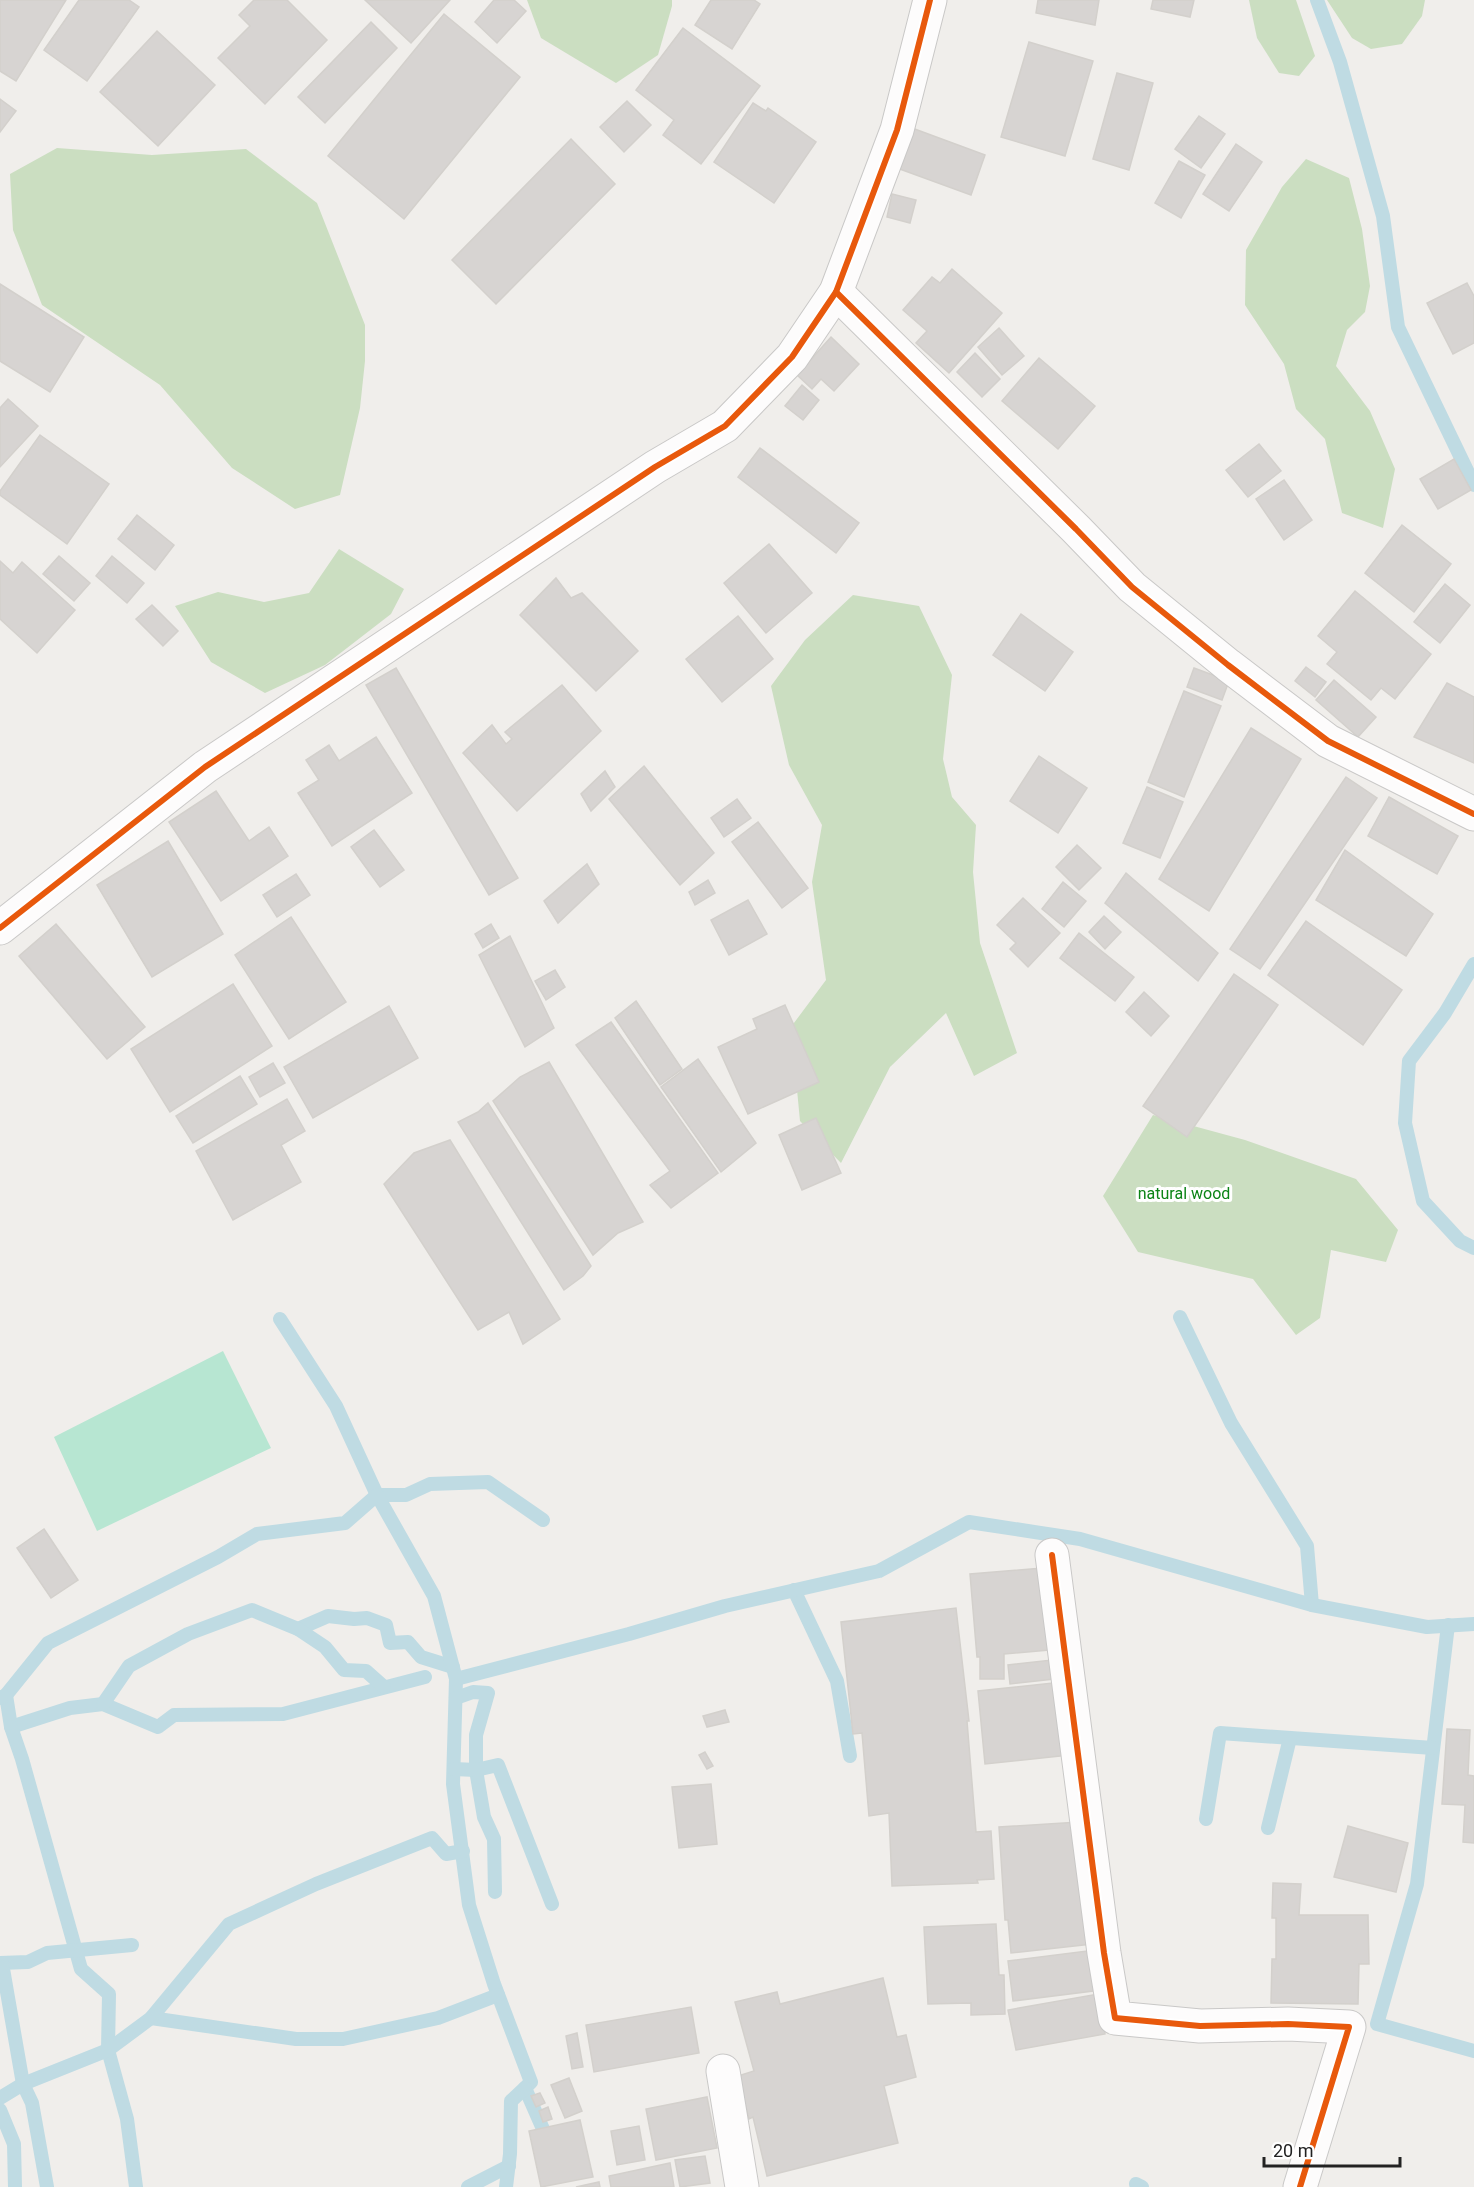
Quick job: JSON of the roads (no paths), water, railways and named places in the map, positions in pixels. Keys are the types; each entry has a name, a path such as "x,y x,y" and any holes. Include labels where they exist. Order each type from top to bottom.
{"street":[{"path":"0,928 206,767 655,467 725,426 792,357 836,292 897,130 930,0"},
{"path":"836,292 1132,587 1228,665 1328,741 1474,814"},
{"path":"1052,1555 1104,1953 1115,2018 1200,2026 1288,2024 1349,2027 1300,2187"},
{"path":"723,2071 742,2187"}],"waterway":[{"path":"1317,0 1340,62 1383,216 1398,327 1474,485"},
{"path":"1474,964 1445,1013 1409,1061 1405,1123 1423,1201 1460,1241 1474,1248"},
{"path":"1180,1317 1231,1423 1307,1546 1312,1605"},
{"path":"280,1319 336,1406 377,1495 406,1495 430,1484 488,1482 543,1520"},
{"path":"0,1698 6,1695 48,1643 218,1557 257,1534 345,1523 377,1495 434,1596 456,1679 629,1634 725,1606 879,1571 969,1522 1080,1539 1312,1605 1427,1627 1474,1624"},
{"path":"794,1590 837,1681 850,1756"},
{"path":"103,1704 129,1666 188,1634 252,1610 298,1629 325,1647 344,1670 366,1671 384,1687"},
{"path":"298,1629 328,1616 367,1618 386,1625 390,1643 408,1642 421,1657 453,1667"},
{"path":"1448,1625 1417,1884 1377,2024 1474,2051"},
{"path":"6,1695 11,1727 70,1708 103,1704 158,1727 174,1715 283,1714 425,1677"},
{"path":"456,1679 453,1784 469,1905 494,1984 531,2082 525,2088 550,2145"},
{"path":"456,1698 473,1692 488,1693 476,1735 476,1770 484,1817 494,1839 495,1892"},
{"path":"11,1727 81,1969 109,1994 108,2050 127,2119 136,2187"},
{"path":"1206,1819 1220,1733 1433,1748"},
{"path":"1268,1828 1290,1738"},
{"path":"454,1769 476,1770 498,1765 552,1904"},
{"path":"0,2098 23,2084 108,2050 151,2018 229,1924 316,1884 432,1838 446,1854 463,1851"},
{"path":"0,1963 28,1962 47,1953 132,1945"},
{"path":"2,1963 23,2084 32,2103 47,2187"},
{"path":"151,2018 296,2039 343,2039 438,2018 498,1995"},
{"path":"506,2187 510,2154 511,2101 525,2088"},
{"path":"0,2110 14,2144 15,2187"},
{"path":"468,2187 509,2166"},
{"path":"1136,2184 1142,2187"}],"park label":[{"name":"natural wood","path":"1184,1193"}]}
